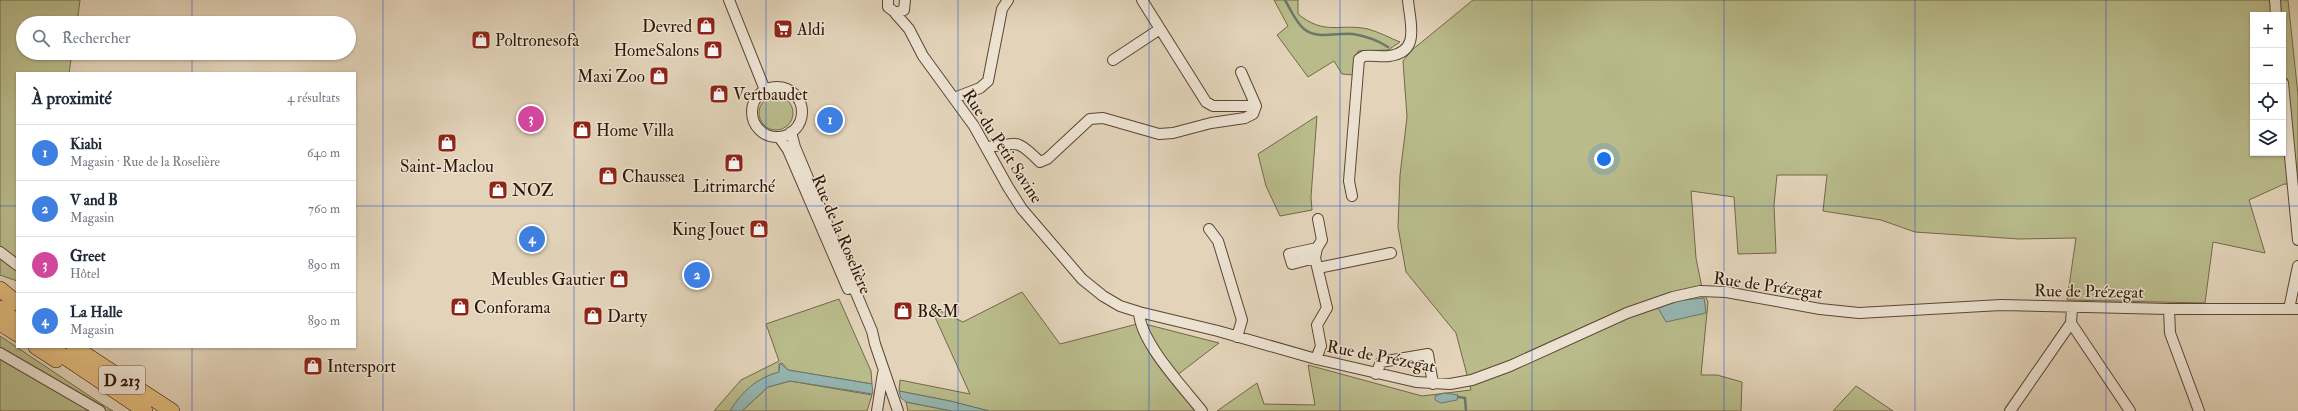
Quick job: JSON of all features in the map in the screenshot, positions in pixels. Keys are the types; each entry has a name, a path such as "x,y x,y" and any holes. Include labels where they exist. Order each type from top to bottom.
{"highway":[{"path":"0,289 16,302"},
{"path":"0,308 16,321"},
{"path":"0,323 16,333"},
{"path":"37,348 68,369 95,379"},
{"name":"D 213","path":"51,348 95,379 145,411"},
{"name":"D 213","path":"76,348 172,411"}],"street":[{"path":"729,0 765,90"},
{"name":"Rue du Petit Savine","path":"888,0 888,7 901,7 914,42 974,126 1022,209 1082,279 1103,296 1120,306 1139,312"},
{"path":"954,98 980,88 988,81 1002,9 1008,0"},
{"path":"1142,0 1206,102 1214,106 1256,106"},
{"path":"1352,196 1349,181 1359,60 1364,56 1388,56 1402,53 1410,44 1412,34 1408,0"},
{"path":"2275,0 2276,12"},
{"path":"1113,60 1160,29"},
{"path":"986,147 1017,143 1025,148 1040,162 1047,159 1094,117 1103,118 1159,134 1173,133 1212,123 1245,118 1253,114 1256,106 1241,72"},
{"path":"2283,84 2298,240"},
{"path":"781,87 789,90 798,99 801,116 797,126 791,132 779,137 762,132 755,124 752,115 752,107 757,96 765,90 781,87"},
{"name":"Rue de la Roselière","path":"791,132 795,147 872,331 898,411"},
{"name":"Rue de la Roselière","path":"779,137 788,150 866,333 875,344"},
{"path":"1316,359 1321,346 1318,325 1327,308 1316,253 1322,240 1318,219"},
{"path":"1209,229 1218,241 1242,320 1238,337"},
{"path":"0,252 16,260"},
{"path":"0,252 16,264"},
{"path":"1318,268 1391,253"},
{"path":"2293,309 2298,266"},
{"name":"Rue de Prézegat","path":"1139,312 1376,374 1433,384 1450,384 1472,380 1510,366 1627,313 1673,297 1700,291 1726,292 1820,309 1859,313 2001,305 2072,308 2293,309"},
{"path":"2010,411 2071,323 2072,308"},
{"path":"2169,309 2170,333 2199,411"},
{"path":"1139,312 1140,324 1150,344 1202,411"},
{"path":"2071,323 2130,411"},
{"path":"0,353 100,411"},
{"path":"1376,374 1381,362 1428,354 1433,384"},
{"name":"Rue de la Roselière","path":"877,411 884,371"}],"green space":[{"path":"0,0 80,0 78,16 16,16 16,60 71,60 69,72 16,72 16,281 0,275"},
{"path":"1274,0 1298,0 1298,14 1316,25 1332,28 1349,27 1368,29 1400,42 1388,50 1358,51 1354,75 1342,74 1334,61 1308,77 1277,35 1288,26"},
{"path":"1473,0 2288,0 2298,95 2298,185 2284,184 2249,200 2265,253 2213,242 2205,303 2067,300 2076,238 2019,239 1915,232 1881,220 1823,211 1827,175 1777,175 1774,205 1776,253 1738,254 1734,197 1691,191 1696,258 1702,288 1708,302 1701,375 1717,375 1742,382 1741,411 1217,411 1257,383 1264,404 1315,405 1308,365 1422,396 1471,390 1456,333 1406,272 1398,227 1400,175 1407,117 1403,61 1412,50"},
{"path":"773,96 779,96 788,101 792,107 792,119 788,125 779,130 773,130 764,125 759,116 759,110 764,101"},
{"path":"1317,116 1311,197 1312,210 1280,216 1266,186 1258,154"},
{"path":"1022,292 1060,344 1141,323 1219,343 1172,379 1196,411 989,411 950,401 899,391 900,380 970,394 930,306 963,322"},
{"path":"839,299 871,371 872,384 788,370 782,363 779,364 779,372 757,382 745,392 730,411 714,411 741,380 779,361 766,324"},
{"path":"0,336 113,411 0,411"},
{"path":"790,381 872,395 867,411 742,411 768,387"},
{"path":"1856,386 1893,411 1833,411"},
{"path":"906,402 952,411 908,411"}],"water":[{"path":"1704,298 1706,313 1666,322 1657,306 1673,301"},
{"path":"780,363 788,370 872,384 873,394 790,381 768,387 742,411 730,411 745,391 751,386 764,378 779,372"},
{"path":"899,391 950,401 989,411 952,411 906,402 901,398"},
{"path":"1444,393 1458,395 1457,400 1441,403 1435,400 1435,396"}],"waterway":[{"path":"1285,0 1298,22 1309,32 1321,35 1353,34 1376,40 1388,47"},
{"path":"1458,397 1465,398 1466,411"}],"place":[{"name":"Devred","path":"706,26"},
{"name":"Aldi","path":"783,29"},
{"name":"Poltronesofà","path":"481,40"},
{"name":"HomeSalons","path":"713,50"},
{"name":"Maxi Zoo","path":"659,76"},
{"name":"Vertbaudet","path":"719,94"},
{"name":"Greet","path":"531,119"},
{"name":"Kiabi","path":"830,120"},
{"name":"Home Villa","path":"582,130"},
{"name":"Saint-Maclou","path":"447,143"},
{"name":"Litrimarché","path":"734,163"},
{"name":"Chaussea","path":"608,176"},
{"name":"NOZ","path":"498,190"},
{"name":"King Jouet","path":"759,229"},
{"name":"La Halle","path":"532,239"},
{"name":"V and B","path":"697,275"},
{"name":"Meubles Gautier","path":"619,279"},
{"name":"Conforama","path":"460,307"},
{"name":"B&M","path":"903,311"},
{"name":"Darty","path":"593,316"},
{"name":"Intersport","path":"313,366"}]}
